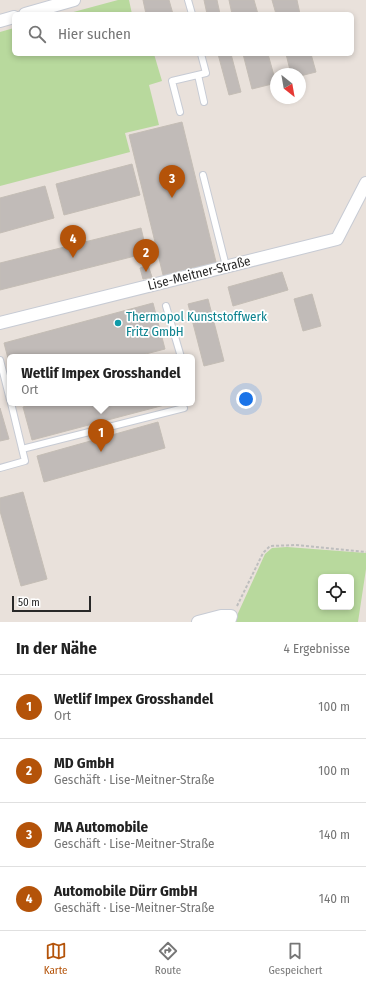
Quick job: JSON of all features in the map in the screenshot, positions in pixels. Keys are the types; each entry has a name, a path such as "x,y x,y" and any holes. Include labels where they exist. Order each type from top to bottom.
{"street":[{"path":"32,12 74,0"},
{"path":"0,21 12,18"},
{"name":"Lise-Meitner-Straße","path":"0,323 337,239 366,183"},
{"path":"198,622 221,616 230,619"}],"lane":[{"path":"188,0 191,12"},
{"path":"180,112 172,81 206,73 202,56"},
{"path":"198,75 204,102"},
{"path":"203,175 226,266"},
{"path":"166,306 180,354"},
{"path":"0,360 7,388"},
{"path":"0,468 25,461 12,406"},
{"path":"22,448 184,408"}],"path":[{"path":"230,619 264,552 270,546 296,544 366,552"}],"green space":[{"path":"118,0 129,0 132,12 73,12"},
{"path":"12,29 12,56 155,56 162,81 149,85 159,125 125,133 130,152 0,186 0,32"},
{"path":"287,547 366,553 366,569 358,622 234,622 265,554 272,548"}],"building":[{"path":"143,0 169,0 172,12 146,12"},
{"path":"204,0 217,0 220,12 207,12"},
{"path":"229,0 254,0 257,12 232,12"},
{"path":"272,0 297,0 300,12 275,12"},
{"path":"219,56 232,56 241,92 229,95"},
{"path":"244,56 269,56 272,68 270,68 270,84 252,89"},
{"path":"286,56 312,56 316,72 306,74 306,68 290,68"},
{"path":"182,122 216,262 163,275 129,135"},
{"path":"132,164 140,195 64,215 56,184"},
{"path":"45,186 54,218 0,233 0,198"},
{"path":"141,228 147,253 0,290 0,263"},
{"path":"148,265 152,277 143,279 140,268"},
{"path":"282,272 288,290 233,306 228,287"},
{"path":"312,294 321,326 303,331 294,299"},
{"path":"208,299 224,361 204,366 188,304"},
{"name":"Thermopol Kunststoffwerk Fritz GmbH","path":"153,303 165,349 146,354 7,354 4,343"},
{"path":"26,406 161,406 32,440 23,407"},
{"path":"0,408 9,439 0,441"},
{"path":"158,422 165,448 44,482 37,456"},
{"path":"23,492 47,579 21,586 0,511 0,498"}],"place":[{"name":"MA Automobile","path":"172,198"},
{"name":"Automobile Dürr GmbH","path":"73,258"},
{"name":"MD GmbH","path":"146,272"},
{"name":"Thermopol Kunststoffwerk Fritz GmbH","path":"118,323"},
{"name":"Wetlif Impex Grosshandel","path":"101,452"}]}
